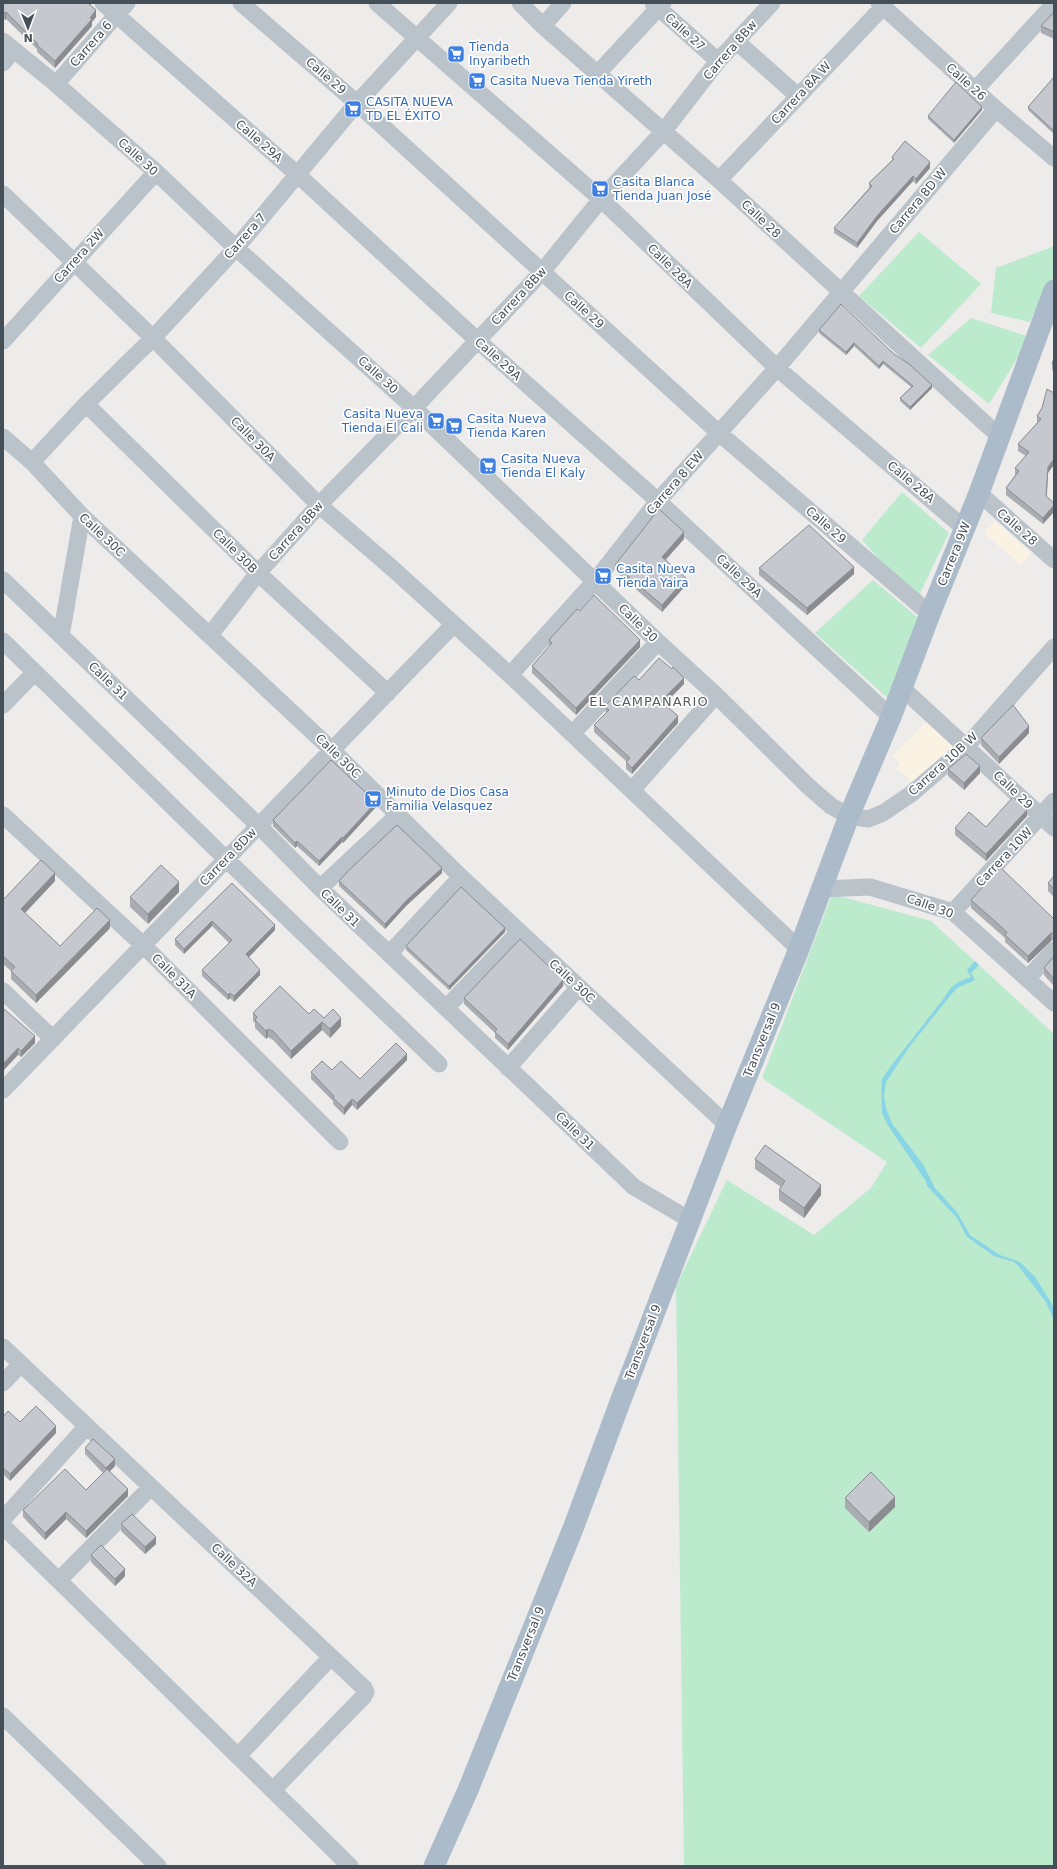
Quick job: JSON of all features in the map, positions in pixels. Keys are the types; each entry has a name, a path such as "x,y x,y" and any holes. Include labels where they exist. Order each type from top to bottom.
{"main road":[{"name":"Carrera 9W","path":"848,816 891,717 901,687 979,493 1053,296"},
{"name":"Transversal 9","path":"434,1866 468,1790 574,1526 727,1125 799,949 848,816"}],"street":[{"name":"Calle 29A","path":"104,3 122,9 298,175 477,340 658,501 891,717"},
{"name":"Calle 29","path":"241,3 357,103 719,433 930,614"},
{"name":"Calle 28A","path":"377,3 601,199 777,368 964,528"},
{"name":"Carrera 7","path":"32,462 86,404 153,338 236,248 357,103 449,3"},
{"name":"Calle 28","path":"520,3 543,26 719,180 1000,437"},
{"path":"543,26 563,3"},
{"name":"Carrera 8Bw","path":"210,635 258,573 319,505 414,408 542,272 601,199 663,132 718,61 772,3"},
{"path":"975,90 1054,4"},
{"path":"598,73 658,5"},
{"name":"Calle 27","path":"658,5 718,61"},
{"name":"Calle 26","path":"881,5 996,109 1054,158"},
{"name":"Carrera 8A W","path":"719,180 881,5"},
{"name":"Carrera 6","path":"56,84 122,9"},
{"path":"736,41 798,96"},
{"name":"Calle 30","path":"6,51 56,84 156,172 236,248 414,408 658,642 716,695 809,787 832,806 848,816"},
{"name":"Carrera 8D W","path":"841,293 996,109"},
{"name":"Carrera 2W","path":"6,332 156,172"},
{"name":"Calle 30A","path":"3,194 74,260 319,505 392,568 573,733 799,949"},
{"name":"Carrera 8 EW","path":"510,675 595,581 658,501 777,368 841,293"},
{"name":"Calle 30B","path":"86,404 258,573 388,693"},
{"name":"Calle 30C","path":"3,437 32,462 82,516 332,750 461,877 727,1125"},
{"name":"Calle 28","path":"979,493 1050,550"},
{"path":"61,636 82,516"},
{"name":"Calle 31","path":"3,580 259,826 320,888 634,1187 690,1220"},
{"name":"Carrera 8Dw","path":"3,1090 453,625"},
{"path":"3,641 439,1064"},
{"path":"573,733 658,642"},
{"name":"Carrera 10B W","path":"848,816 868,819 883,813 911,794 966,747 1054,647"},
{"path":"3,706 35,672"},
{"name":"Calle 29","path":"901,687 1054,828"},
{"path":"632,790 716,695"},
{"name":"Carrera 10W","path":"953,912 1054,802"},
{"name":"Calle 31A","path":"3,815 143,945 340,1142"},
{"path":"320,888 398,815"},
{"path":"389,954 461,877"},
{"name":"Calle 30","path":"821,889 870,887 953,912 1054,1003"},
{"path":"446,1008 519,932"},
{"path":"1027,979 1054,950"},
{"path":"508,1068 579,987"},
{"path":"3,991 53,1039"},
{"name":"Calle 32A","path":"3,1347 364,1688 366,1692 364,1696 273,1790"},
{"path":"3,1383 21,1364"},
{"path":"3,1519 87,1426"},
{"path":"59,1580 151,1487"},
{"path":"3,1526 350,1866"},
{"path":"238,1756 331,1657"},
{"path":"3,1716 158,1866"}],"shaded area":[{"path":"995,521 1031,553 1021,565 984,533"},
{"path":"927,721 954,746 916,785 896,768 900,763 893,756"}],"green space":[{"path":"919,232 981,284 921,348 859,296"},
{"path":"1054,246 1054,278 1048,283 1030,322 991,313 996,268"},
{"path":"971,318 1036,339 1025,346 989,404 928,355"},
{"path":"902,492 949,533 921,591 918,604 862,540"},
{"path":"873,580 916,616 926,619 893,703 815,633"},
{"path":"832,894 931,921 1054,1034 1054,1866 684,1866 676,1286 727,1180 814,1235 871,1188 887,1162 762,1078"}],"water":[{"path":"975,961 979,965 971,973 975,980 957,988 950,996 910,1046 886,1082 884,1097 886,1108 892,1123 924,1166 935,1188 957,1212 970,1235 1000,1255 1020,1262 1036,1278 1054,1309 1054,1323 1046,1302 1014,1262 994,1256 967,1237 957,1218 927,1186 925,1180 887,1124 882,1113 882,1079 949,990 962,980 971,977 967,970"}],"building":[{"path":"3,3 90,3 89,4 96,10 90,18 92,19 55,61 37,45 38,44 6,12 5,13 3,11"},
{"path":"1054,12 1054,32 1041,26"},
{"path":"1053,78 1054,79 1054,131 1028,107"},
{"path":"956,82 982,107 954,140 928,116"},
{"path":"905,141 930,162 916,179 913,176 877,216 857,243 834,228 872,186 869,183 894,159 892,157"},
{"path":"841,304 894,354 909,364 932,385 910,407 900,398 913,386 883,361 879,366 854,343 846,352 819,330"},
{"path":"1047,389 1054,393 1054,459 1048,467 1046,496 1054,503 1054,505 1043,518 1006,488 1019,471 1015,468 1029,452 1018,444 1041,419 1037,416 1042,408"},
{"path":"659,509 684,532 662,557 686,578 662,605 615,565"},
{"path":"809,525 854,567 807,608 759,568"},
{"path":"594,595 640,640 576,708 532,666 552,643 549,640 577,609 580,611"},
{"path":"659,658 672,669 673,667 684,678 661,701 678,716 632,768 626,762 630,758 594,725 609,710 605,706 634,676 639,680"},
{"path":"1013,705 1029,726 999,757 981,738"},
{"path":"966,754 980,766 964,783 948,769"},
{"path":"331,760 376,802 343,838 342,837 319,861 297,841 295,843 273,820"},
{"path":"1013,797 1027,810 986,854 955,828 969,812 986,827"},
{"path":"397,825 442,868 407,900 385,924 339,881"},
{"path":"41,860 55,873 21,909 60,946 97,908 110,920 36,995 11,971 15,967 3,956 3,900"},
{"path":"161,865 179,882 148,914 130,897"},
{"path":"1000,867 1054,919 1054,933 1051,933 1028,956 1005,935 1007,932 971,900"},
{"path":"1054,876 1054,889 1048,883"},
{"path":"232,883 275,925 246,954 260,970 234,996 230,993 228,995 202,970 232,940 212,921 184,949 175,939"},
{"path":"461,887 505,928 449,986 406,946"},
{"path":"520,939 563,980 508,1044 495,1032 497,1029 464,998"},
{"path":"1054,956 1054,979 1044,968"},
{"path":"280,986 309,1014 314,1009 324,1018 333,1009 341,1018 330,1029 322,1022 291,1051 273,1031 268,1029 266,1031 255,1020 257,1017 253,1013"},
{"path":"3,1008 35,1036 21,1051 18,1048 3,1064"},
{"path":"396,1043 407,1054 357,1103 352,1099 344,1108 333,1098 334,1096 311,1072 322,1061 332,1070 341,1061 360,1079"},
{"path":"765,1145 821,1185 804,1208 779,1190 785,1181 755,1159"},
{"path":"36,1406 56,1426 10,1474 3,1468 3,1417 8,1411 20,1422"},
{"path":"93,1439 115,1459 106,1468 85,1448"},
{"path":"65,1469 86,1490 107,1469 128,1489 86,1531 66,1512 45,1533 23,1510"},
{"path":"871,1472 895,1497 869,1522 845,1498"},
{"path":"132,1514 156,1537 145,1547 121,1524"},
{"path":"101,1545 125,1569 115,1579 91,1555"}],"place":[{"name":"Tienda Inyaribeth","path":"456,54"},
{"name":"Casita Nueva Tienda Yireth","path":"477,81"},
{"name":"CASITA NUEVA TD EL ÉXITO","path":"353,109"},
{"name":"Casita Blanca Tienda Juan José","path":"600,189"},
{"name":"Casita Nueva Tienda El Cali","path":"436,421"},
{"name":"Casita Nueva Tienda Karen","path":"454,426"},
{"name":"Casita Nueva Tienda El Kaly","path":"488,466"},
{"name":"Casita Nueva Tienda Yaira","path":"603,576"},
{"name":"Minuto de Dios Casa Familia Velasquez","path":"373,799"}],"district":[{"name":"EL CAMPANARIO","path":"649,701"}]}
